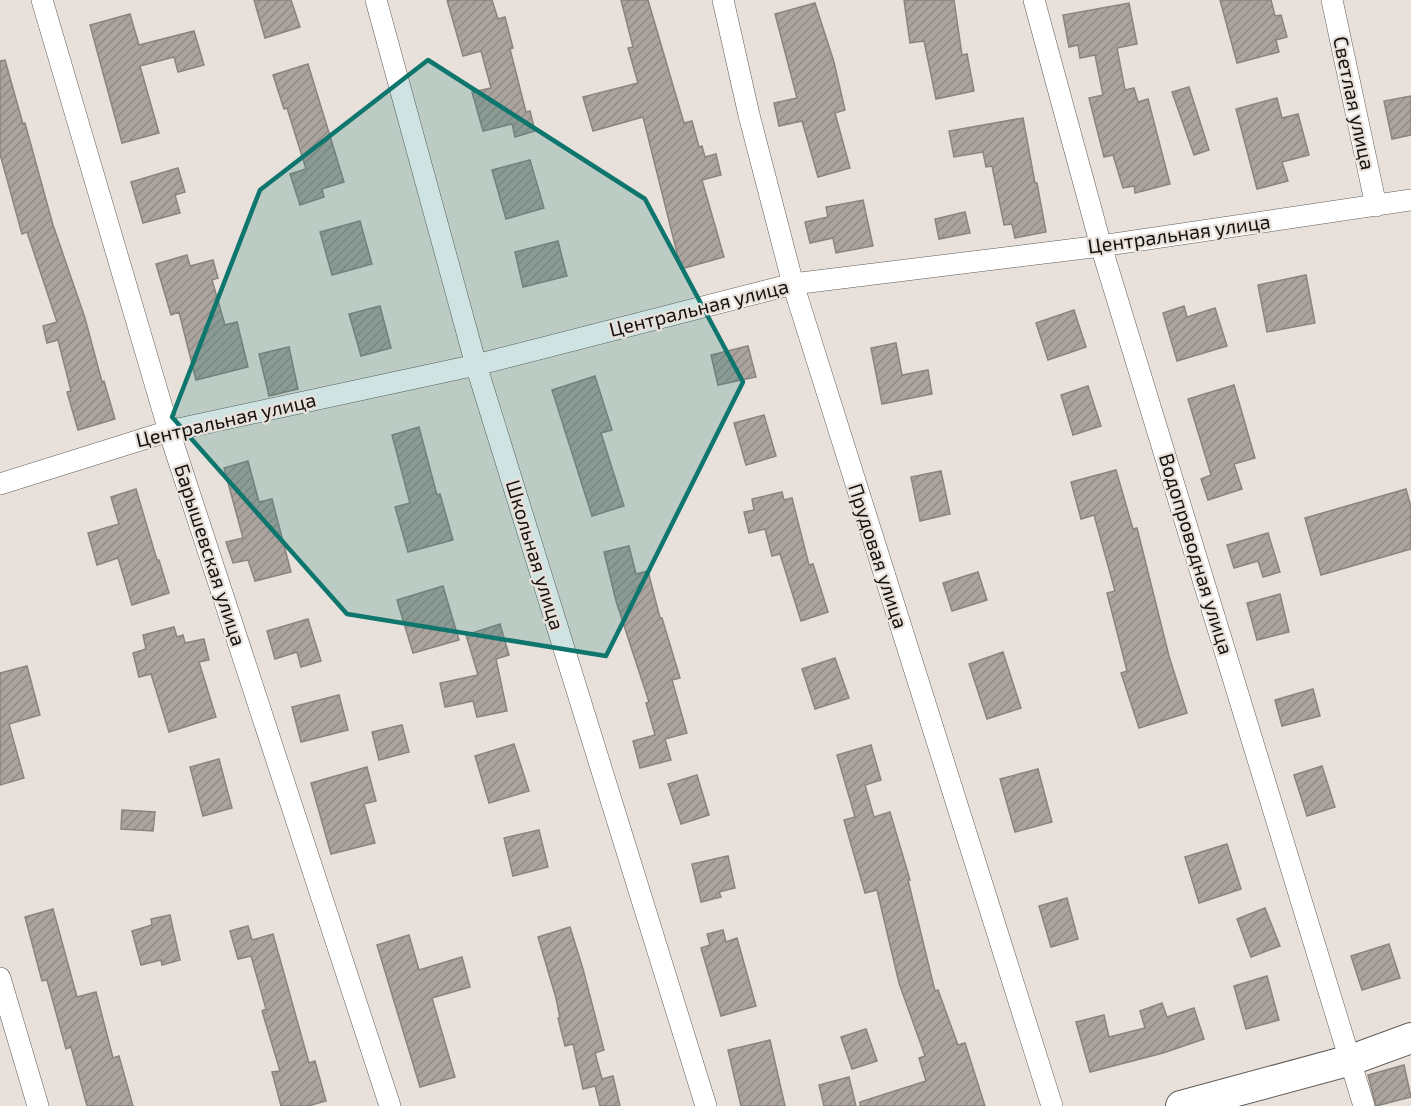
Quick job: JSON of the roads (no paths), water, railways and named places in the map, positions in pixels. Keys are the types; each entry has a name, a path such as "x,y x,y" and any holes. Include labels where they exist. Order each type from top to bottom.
{"street":[{"name":"Барышевская улица","path":"42,0 169,431 390,1106"},
{"name":"Школьная улица","path":"376,0 476,365 706,1106"},
{"name":"Прудовая улица","path":"723,0 749,116 793,284 1052,1106"},
{"name":"Водопроводная улица","path":"1034,0 1101,246 1364,1106"},
{"name":"Светлая улица","path":"1332,0 1376,206"},
{"name":"Центральная улица","path":"0,484 169,431 476,365 793,284 1101,246 1411,200"},
{"path":"0,978 38,1106"},
{"path":"1181,1106 1351,1060 1411,1038"}]}
